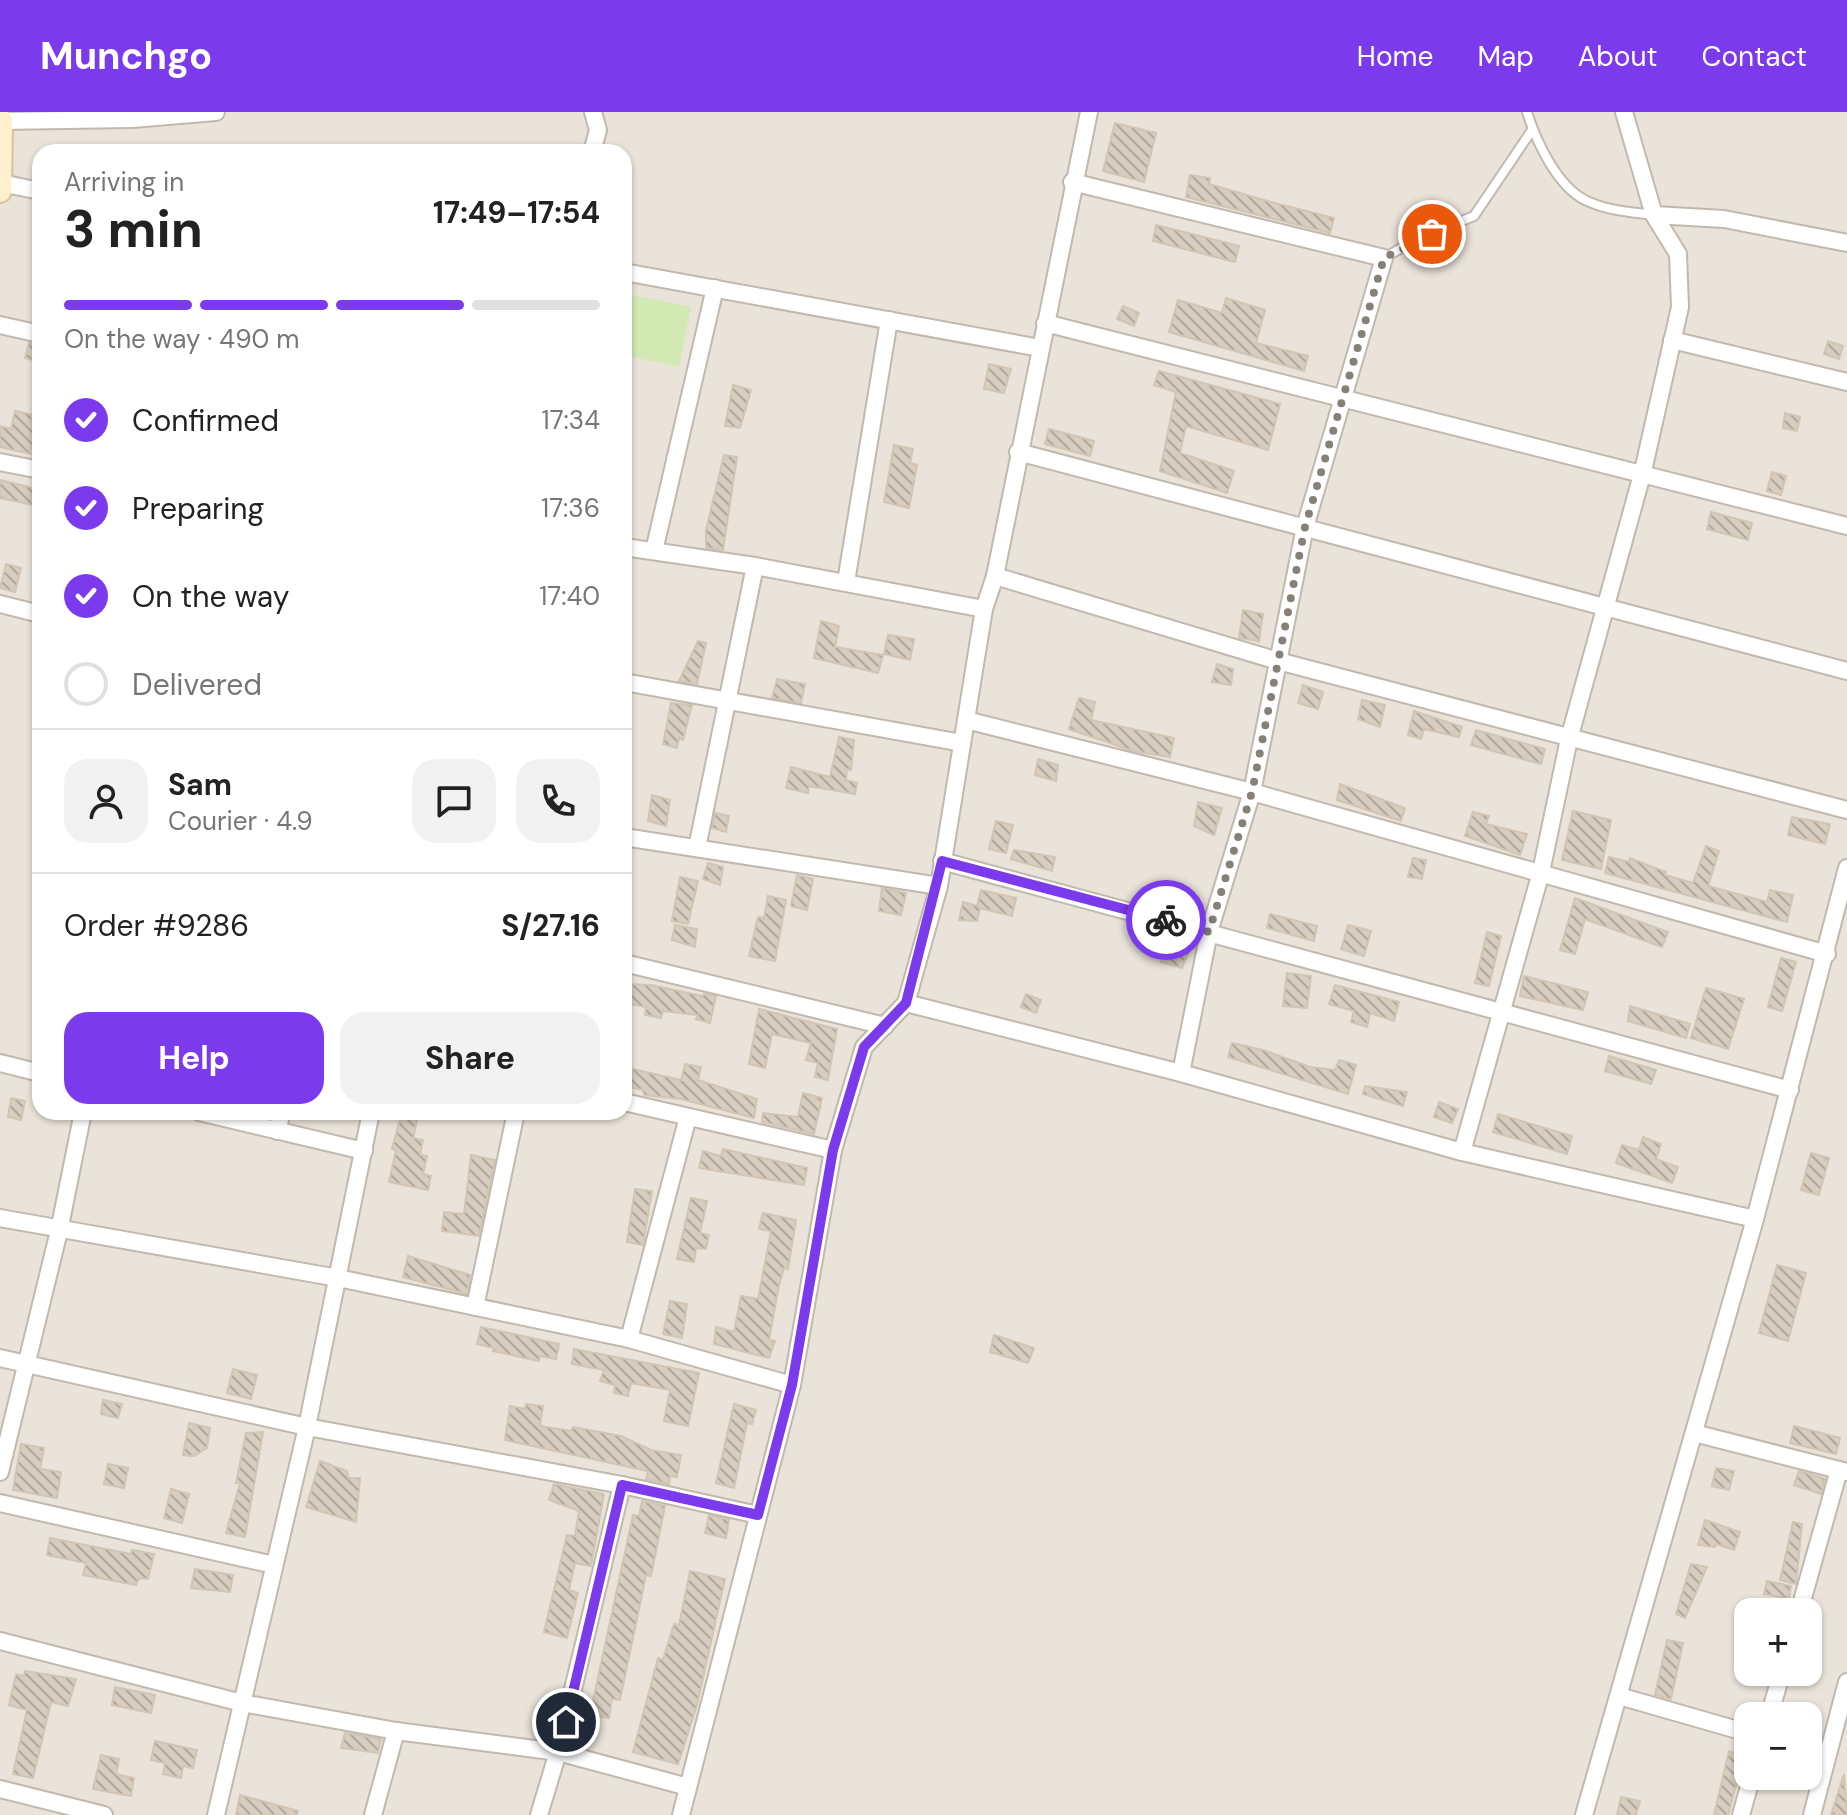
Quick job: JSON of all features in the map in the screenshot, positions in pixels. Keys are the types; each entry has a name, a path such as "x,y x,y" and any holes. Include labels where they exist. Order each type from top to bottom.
{"street":[{"path":"32,190 1,187 0,121 132,119 216,112"},
{"path":"593,112 598,130 594,144"},
{"path":"681,1815 792,1385 833,1150 864,1047 906,1003 939,886 984,609 995,576 1072,182 1089,112"},
{"path":"1462,1152 1541,872 1569,739 1643,471 1680,307 1678,254 1654,215 1624,112"},
{"path":"1072,182 1384,258 1305,527 1252,792 1209,932 1181,1073"},
{"path":"1654,215 1724,219 1847,243"},
{"path":"632,273 1040,348"},
{"path":"654,551 715,288"},
{"path":"846,582 889,320"},
{"path":"1045,323 1643,471 1847,526"},
{"path":"0,325 32,332"},
{"path":"1672,340 1847,382"},
{"path":"1018,452 1847,671"},
{"path":"0,462 32,468"},
{"path":"632,548 755,566 984,609"},
{"path":"697,848 755,566"},
{"path":"995,576 1278,661 1847,810"},
{"path":"0,604 32,612"},
{"path":"632,683 962,743"},
{"path":"966,720 1252,792 1827,954"},
{"path":"632,838 939,886"},
{"path":"942,861 1501,1009 1790,1090"},
{"path":"1584,1815 1755,1219 1827,954 1847,868"},
{"path":"632,965 885,1026"},
{"path":"906,1003 1181,1073 1462,1152 1755,1219"},
{"path":"0,1063 32,1071"},
{"path":"632,1104 833,1150"},
{"path":"629,1339 688,1117"},
{"path":"0,1472 59,1231 81,1120"},
{"path":"232,1120 364,1151"},
{"path":"277,1131 280,1120"},
{"path":"216,1815 307,1427 370,1120"},
{"path":"475,1307 514,1120"},
{"path":"0,1218 59,1231 338,1278 629,1339 792,1385"},
{"path":"0,1358 307,1427 622,1485 758,1515"},
{"path":"1694,1433 1843,1471 1803,1598"},
{"path":"539,1815 558,1752 622,1485"},
{"path":"0,1503 274,1565"},
{"path":"0,1641 242,1703 396,1731 558,1752 688,1787"},
{"path":"1812,1815 1847,1682"},
{"path":"1619,1696 1734,1729"},
{"path":"373,1815 396,1731"},
{"path":"1822,1752 1828,1753"},
{"path":"0,1789 60,1810 104,1815"},
{"path":"1741,1815 1748,1790"}],"lane":[{"path":"1527,112 1532,130 1556,172 1583,200 1616,211 1654,215"},
{"path":"1384,258 1415,240 1474,216 1532,130"}],"shaded area":[{"path":"0,112 1847,112 1847,1815 0,1815"}],"green space":[{"path":"632,295 691,307 679,367 632,357"}],"building":[{"path":"1115,123 1156,133 1144,182 1103,171"},
{"path":"1190,175 1210,178 1209,184 1334,218 1330,233 1186,197"},
{"path":"1156,225 1239,246 1235,262 1153,241"},
{"path":"1226,298 1265,310 1256,343 1308,356 1304,371 1169,332 1178,300 1222,313"},
{"path":"1123,306 1139,313 1134,326 1117,319"},
{"path":"1828,341 1843,346 1839,359 1824,354"},
{"path":"29,343 32,344 32,360 25,358"},
{"path":"989,364 1011,369 1004,393 984,389"},
{"path":"1159,371 1280,404 1268,450 1186,426 1180,453 1234,471 1227,493 1160,471 1176,392 1154,385"},
{"path":"733,385 751,390 740,428 725,426"},
{"path":"15,411 32,415 32,454 0,447 0,426 11,429"},
{"path":"1785,413 1800,417 1797,431 1783,428"},
{"path":"1049,429 1094,441 1090,456 1045,444"},
{"path":"894,445 913,449 910,463 917,465 909,508 884,502"},
{"path":"724,455 737,457 723,550 706,548 706,530"},
{"path":"1772,472 1786,476 1781,495 1767,491"},
{"path":"0,480 32,488 32,505 0,498"},
{"path":"1711,512 1752,523 1748,540 1707,529"},
{"path":"6,564 21,568 15,592 0,588"},
{"path":"1243,610 1263,614 1259,641 1239,638"},
{"path":"821,621 839,626 835,647 883,655 878,673 814,658"},
{"path":"888,635 914,639 910,660 884,654"},
{"path":"698,641 706,643 697,684 679,681"},
{"path":"1217,664 1233,669 1231,685 1212,682"},
{"path":"777,679 805,684 801,703 772,698"},
{"path":"1303,685 1323,692 1318,709 1298,703"},
{"path":"1079,698 1095,702 1091,720 1174,738 1170,757 1133,751 1069,729"},
{"path":"1362,700 1385,705 1380,727 1358,719"},
{"path":"671,703 692,705 683,740 679,738 677,748 663,744"},
{"path":"1414,711 1462,727 1459,737 1424,729 1421,739 1408,735"},
{"path":"1476,730 1545,749 1541,764 1471,745"},
{"path":"839,737 854,740 851,770 847,769 846,780 857,783 855,794 809,786 808,793 786,788 791,767 830,777"},
{"path":"1038,759 1058,765 1056,781 1035,775"},
{"path":"1340,784 1405,808 1401,821 1337,800"},
{"path":"652,795 670,800 666,826 648,821"},
{"path":"1198,802 1222,808 1214,835 1194,826"},
{"path":"1573,811 1611,820 1601,869 1562,860"},
{"path":"1473,812 1489,816 1486,824 1527,834 1520,855 1465,836"},
{"path":"715,813 729,816 726,832 712,828"},
{"path":"1792,817 1830,824 1825,844 1788,835"},
{"path":"996,821 1013,825 1006,853 989,849"},
{"path":"1706,846 1719,851 1708,886 1767,902 1770,890 1793,895 1787,922 1605,873 1609,857 1629,862 1630,858 1666,872 1665,875 1693,883"},
{"path":"1014,850 1055,857 1052,871 1011,859"},
{"path":"1413,858 1426,860 1422,879 1408,877"},
{"path":"708,863 723,867 720,885 703,879"},
{"path":"797,875 813,879 807,910 791,906"},
{"path":"680,877 698,881 688,924 672,921"},
{"path":"882,888 906,893 901,915 879,911"},
{"path":"981,890 1016,898 1012,916 980,908 977,921 959,920 963,902 977,906"},
{"path":"768,896 786,900 775,961 749,956 758,917 764,918"},
{"path":"1575,898 1668,932 1662,947 1585,919 1575,954 1560,950"},
{"path":"1270,914 1317,926 1314,941 1267,928"},
{"path":"675,925 697,929 695,947 672,940"},
{"path":"1348,925 1371,931 1364,956 1341,949"},
{"path":"1487,932 1501,936 1489,986 1475,983"},
{"path":"1163,946 1188,954 1182,968 1161,962"},
{"path":"1781,958 1796,962 1782,1011 1768,1007"},
{"path":"1287,973 1311,976 1307,1008 1283,1006"},
{"path":"1524,976 1588,992 1583,1010 1520,996"},
{"path":"632,984 651,985 701,998 704,994 716,996 710,1023 696,1019 698,1015 663,1011 661,1018 645,1015 646,1007 632,1004"},
{"path":"1335,985 1399,1002 1394,1021 1370,1013 1367,1027 1351,1022 1354,1011 1329,1004"},
{"path":"1706,988 1744,999 1728,1049 1691,1038"},
{"path":"1026,994 1041,1000 1036,1013 1021,1007"},
{"path":"1630,1006 1690,1024 1686,1038 1628,1021"},
{"path":"759,1009 837,1029 828,1080 815,1077 818,1063 806,1060 811,1043 772,1034 765,1068 749,1064"},
{"path":"1232,1043 1263,1050 1310,1067 1335,1070 1339,1060 1356,1065 1348,1094 1228,1057"},
{"path":"1609,1056 1656,1070 1651,1084 1605,1071"},
{"path":"685,1064 701,1067 698,1080 757,1099 754,1118 681,1099 644,1095 643,1090 632,1088 633,1069 681,1080"},
{"path":"1365,1086 1407,1092 1403,1106 1363,1094"},
{"path":"803,1093 822,1098 814,1134 762,1122 763,1113 798,1117"},
{"path":"11,1098 25,1101 21,1120 8,1117"},
{"path":"1439,1102 1458,1109 1452,1123 1434,1117"},
{"path":"1498,1114 1572,1136 1567,1154 1493,1132"},
{"path":"400,1120 417,1120 413,1138 423,1140 420,1155 427,1156 423,1174 431,1176 428,1190 389,1182 396,1150 392,1149"},
{"path":"1643,1137 1661,1144 1656,1159 1678,1167 1672,1183 1616,1163 1622,1145 1639,1150"},
{"path":"723,1149 807,1168 804,1185 699,1168 703,1151 721,1156"},
{"path":"1811,1153 1829,1158 1819,1195 1801,1190"},
{"path":"471,1155 495,1160 479,1236 442,1231 444,1212 464,1214"},
{"path":"635,1189 652,1191 643,1245 627,1242"},
{"path":"691,1198 707,1201 700,1233 709,1235 706,1249 696,1248 694,1262 677,1259"},
{"path":"763,1213 796,1220 788,1269 784,1268 779,1285 769,1340 775,1341 769,1358 714,1344 716,1327 734,1332 741,1296 758,1299 771,1231 759,1229"},
{"path":"408,1256 470,1275 467,1294 403,1277"},
{"path":"1777,1265 1806,1273 1788,1341 1759,1333"},
{"path":"670,1301 687,1304 682,1338 663,1334"},
{"path":"481,1327 559,1344 556,1359 540,1356 539,1361 493,1351 494,1348 477,1344"},
{"path":"994,1335 1034,1348 1028,1363 990,1352"},
{"path":"574,1349 699,1373 688,1426 664,1421 670,1390 631,1383 628,1396 614,1393 615,1385 600,1381 604,1370 572,1364"},
{"path":"233,1369 257,1375 251,1399 227,1393"},
{"path":"103,1400 122,1404 118,1418 101,1414"},
{"path":"526,1404 543,1406 540,1426 571,1431 573,1427 621,1436 651,1450 681,1455 677,1477 670,1476 669,1484 646,1479 648,1471 505,1440 510,1406 525,1409"},
{"path":"734,1404 756,1410 752,1424 747,1423 734,1488 716,1483"},
{"path":"189,1423 210,1428 207,1448 194,1456 183,1455"},
{"path":"1794,1426 1840,1438 1836,1454 1790,1443"},
{"path":"263,1432 245,1537 226,1533 240,1483 236,1483 246,1433"},
{"path":"21,1444 44,1448 40,1469 61,1472 57,1498 13,1490"},
{"path":"320,1461 347,1471 348,1478 360,1478 356,1522 306,1507"},
{"path":"108,1464 128,1468 124,1488 104,1484"},
{"path":"1716,1468 1734,1471 1729,1490 1712,1486"},
{"path":"1799,1471 1825,1479 1821,1494 1794,1485"},
{"path":"554,1484 604,1494 591,1566 575,1563 569,1590 578,1593 567,1638 544,1632 567,1535 575,1536 579,1511 549,1500"},
{"path":"171,1489 189,1494 182,1523 164,1518"},
{"path":"642,1501 665,1506 651,1576 646,1575 620,1700 612,1699 609,1718 590,1715 633,1515 639,1516"},
{"path":"709,1515 729,1520 726,1538 705,1533"},
{"path":"1705,1520 1740,1532 1734,1550 1716,1544 1715,1547 1698,1545"},
{"path":"1793,1522 1802,1524 1796,1584 1780,1580"},
{"path":"50,1538 131,1554 132,1550 154,1554 148,1579 139,1578 136,1585 83,1575 86,1563 47,1555"},
{"path":"1691,1564 1707,1567 1685,1618 1676,1614"},
{"path":"195,1569 233,1575 230,1592 191,1588"},
{"path":"690,1571 725,1579 697,1705 678,1764 633,1752 658,1658 663,1660 674,1624 679,1625"},
{"path":"1767,1581 1791,1586 1789,1598 1764,1594"},
{"path":"1667,1640 1683,1643 1671,1699 1655,1695"},
{"path":"25,1671 76,1679 68,1706 51,1702 33,1778 13,1774 27,1710 9,1705 16,1674 24,1676"},
{"path":"115,1687 155,1695 151,1713 112,1705"},
{"path":"345,1733 381,1739 378,1753 341,1748"},
{"path":"155,1741 197,1750 193,1768 183,1766 181,1778 163,1774 165,1763 151,1760"},
{"path":"1729,1751 1734,1753 1735,1790 1728,1815 1714,1815"},
{"path":"101,1755 119,1759 116,1774 134,1778 131,1796 93,1789"},
{"path":"1844,1774 1847,1815 1831,1815"},
{"path":"240,1795 298,1811 297,1815 236,1815"},
{"path":"1621,1797 1640,1801 1636,1815 1617,1815"}],"way so far":[{"path":"1166,920 1209,932 1252,792 1305,527 1384,258 1432,234"}],"route":[{"path":"566,1722 622,1485 758,1515 792,1385 833,1150 864,1047 906,1003 939,886 942,861 1166,920"}]}
